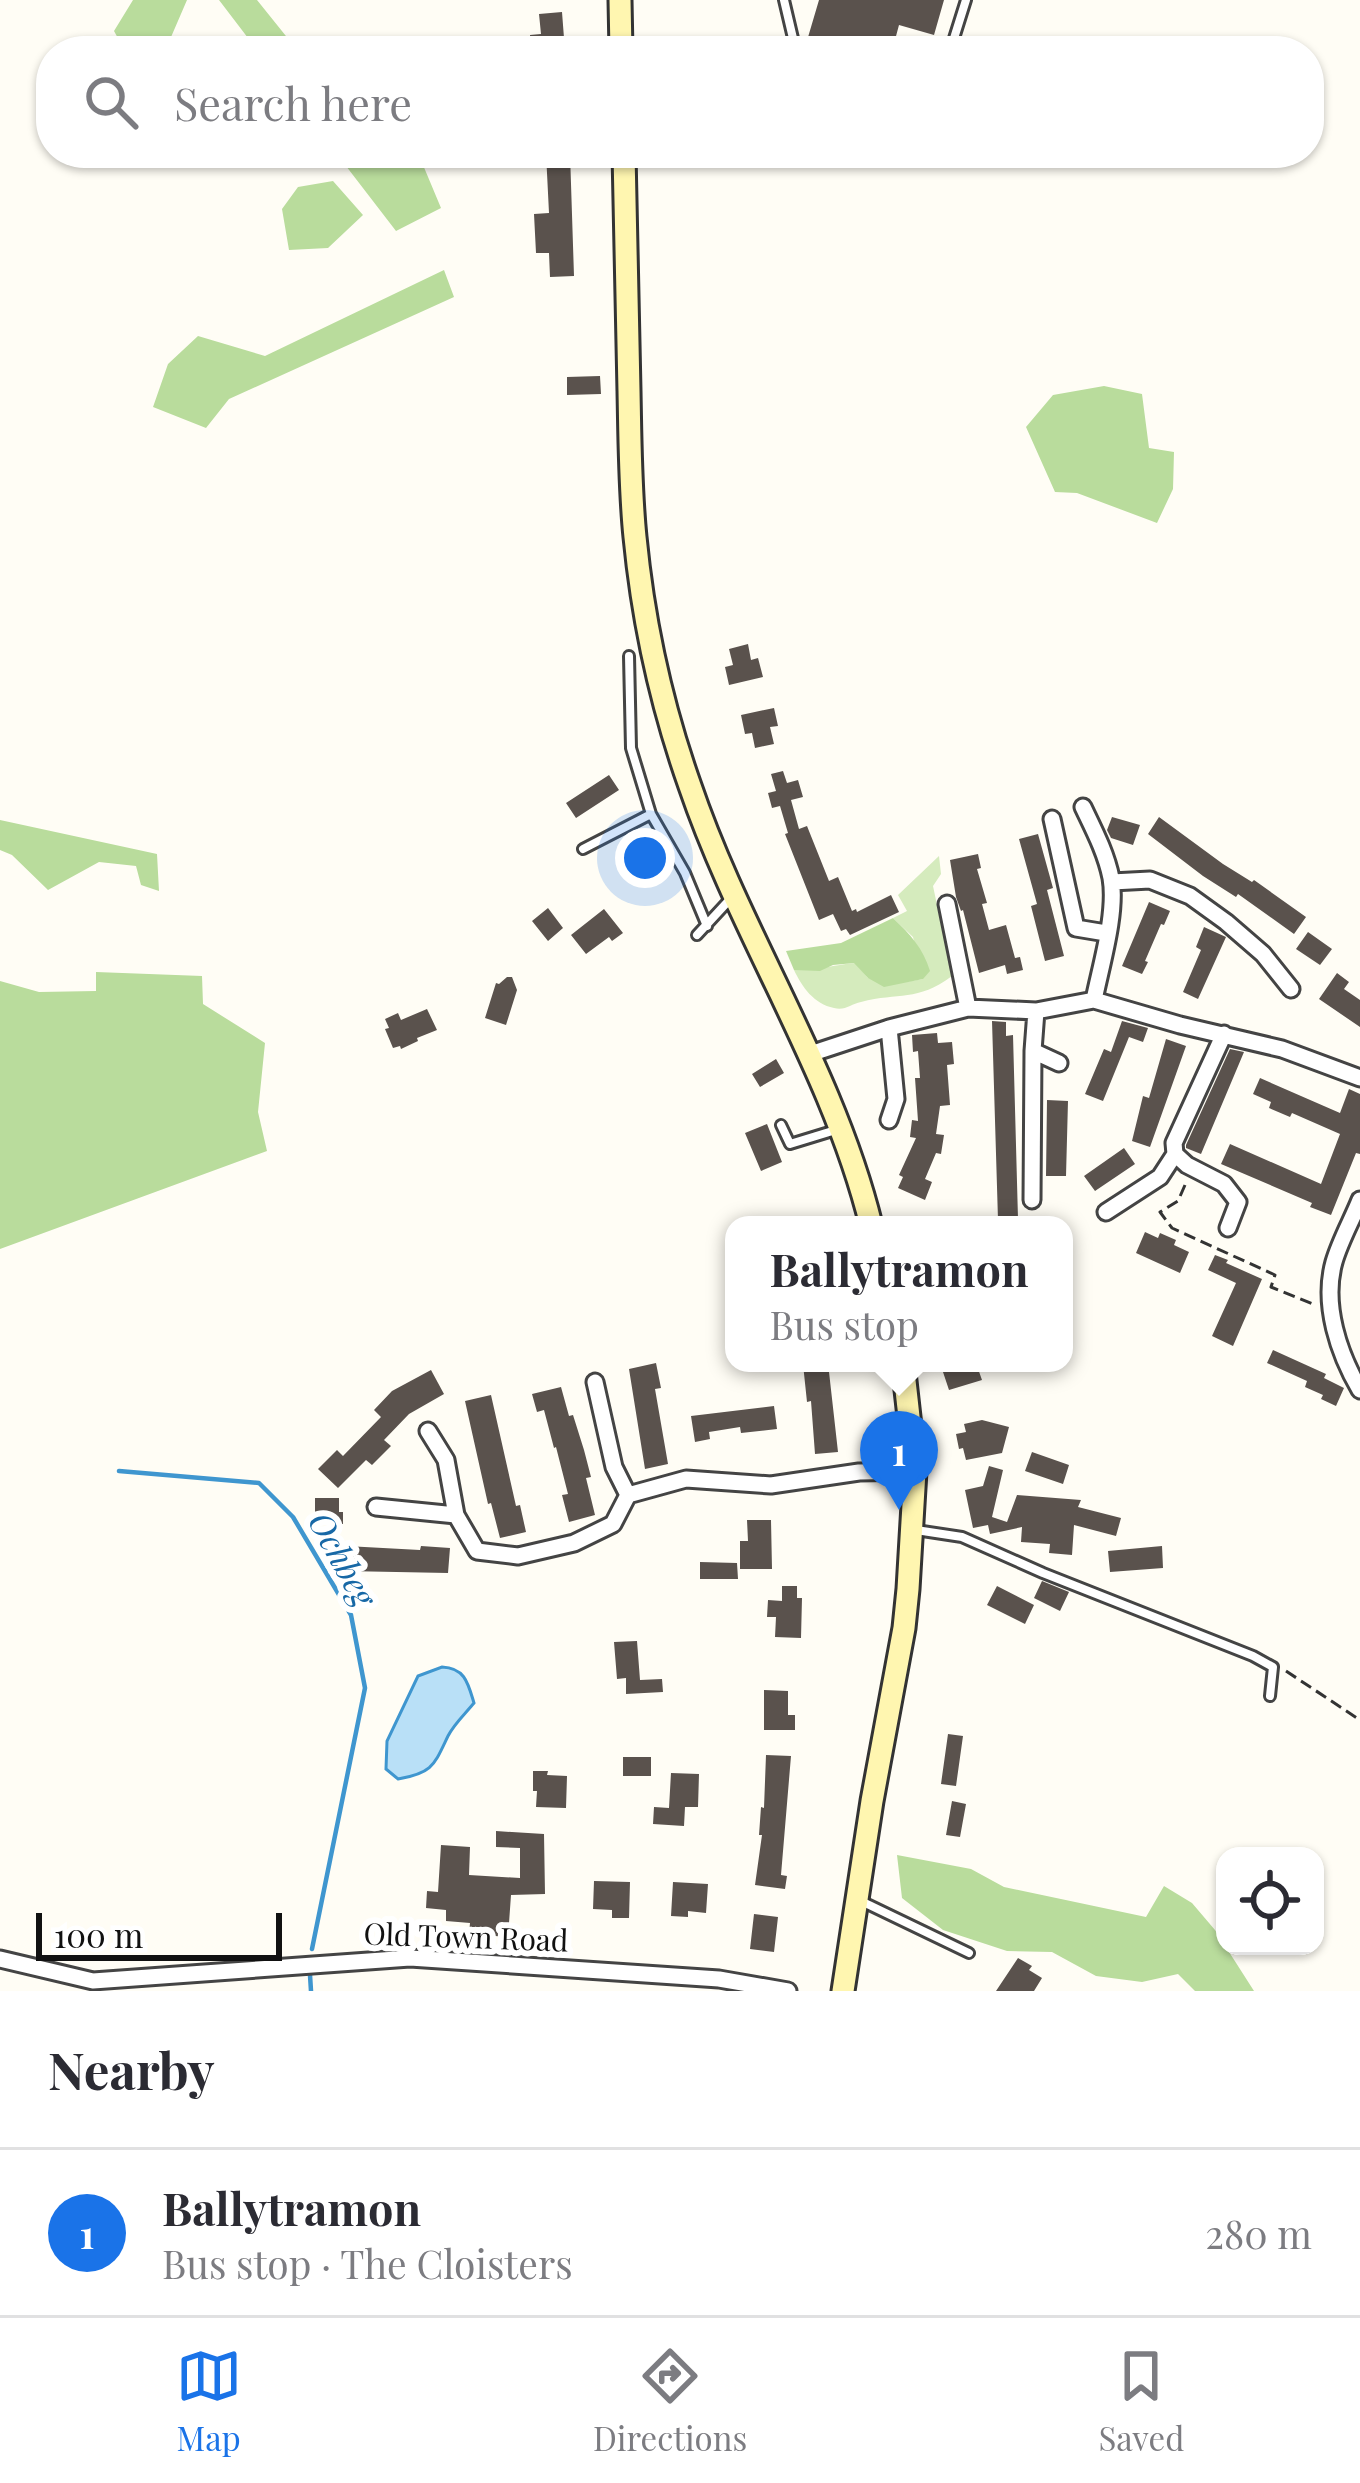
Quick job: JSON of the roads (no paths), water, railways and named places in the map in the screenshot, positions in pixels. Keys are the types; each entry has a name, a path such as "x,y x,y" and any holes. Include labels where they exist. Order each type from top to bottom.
{"main road":[{"path":"620,0 621,36"},
{"path":"624,168 632,499 641,586 660,680 687,780 841,1129 869,1216"},
{"path":"843,1991 904,1628 915,1472 904,1372"}],"street":[{"path":"1083,807 1112,882 1094,1000"},
{"path":"1052,820 1076,928 1106,933"},
{"path":"1112,882 1150,880 1190,896 1263,954 1291,989"},
{"path":"947,904 968,1008"},
{"path":"807,1054 968,1008 1036,1011 1094,1000 1282,1049 1360,1078"},
{"path":"1032,1199 1036,1011"},
{"path":"889,1028 896,1099 889,1120"},
{"path":"1106,1212 1160,1177 1175,1154 1174,1143 1224,1034"},
{"path":"1033,1051 1059,1063"},
{"path":"1175,1154 1224,1184 1238,1202 1228,1228"},
{"path":"1360,1200 1334,1262 1330,1296 1347,1368 1360,1390"},
{"path":"595,1382 614,1467 628,1495"},
{"path":"428,1430 446,1460 456,1515 477,1551 518,1556 574,1543 613,1524 628,1495 686,1479 771,1485 860,1472 915,1472"},
{"path":"376,1507 456,1515"},
{"name":"Old Town Road","path":"0,1959 94,1986 410,1958 699,1977 788,1991"}],"lane":[{"path":"784,0 792,36"},
{"path":"955,36 966,0"},
{"path":"629,656 631,748 651,814 685,873 707,926"},
{"path":"583,849 651,814"},
{"path":"697,935 734,895"},
{"path":"781,1125 790,1144 841,1129"},
{"path":"912,1529 962,1537 1253,1656 1273,1667 1270,1696"},
{"path":"857,1900 969,1953"}],"water":[{"path":"442,1667 461,1674 474,1703 453,1727 431,1766 398,1779 386,1769 387,1741 418,1676"}],"waterway":[{"name":"Ochbeg","path":"119,1471 259,1483 293,1517 351,1615 365,1688 312,1949"},
{"name":"Ochbeg","path":"310,1975 311,1991"}],"place":[{"name":"Ballytramon","path":"899,1510"}]}
